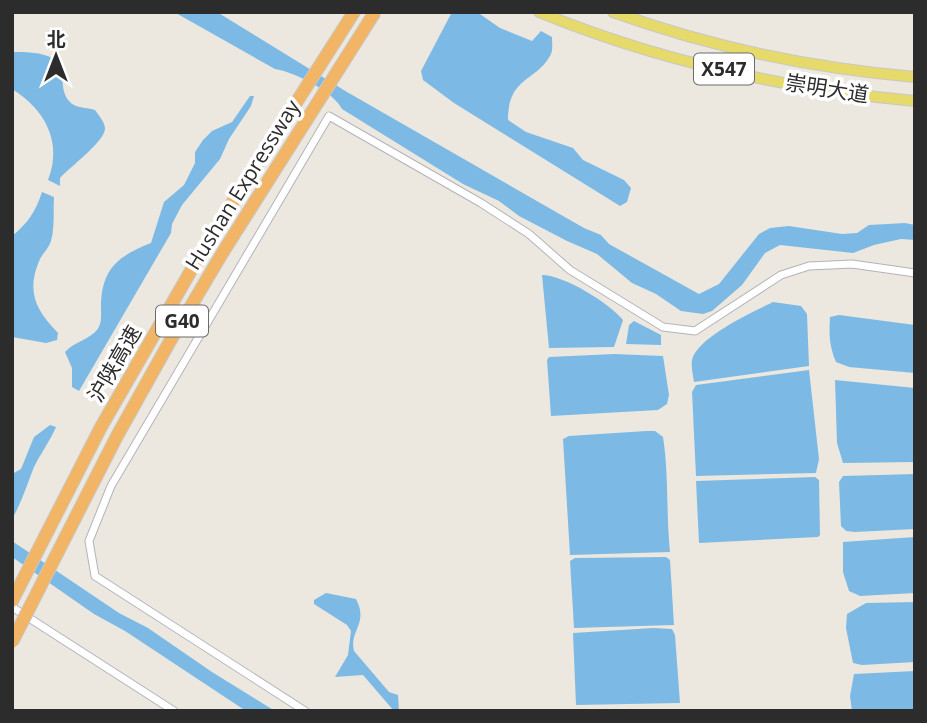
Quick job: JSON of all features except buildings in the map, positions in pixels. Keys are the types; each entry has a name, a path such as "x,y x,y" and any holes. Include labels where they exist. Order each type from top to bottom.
{"highway":[{"name":"沪陕高速","path":"12,601 101,427 201,253 354,12"},
{"name":"Hushan Expressway","path":"12,642 117,436 222,251 375,12"}],"main road":[{"name":"崇明大道","path":"539,12 637,48 688,61 772,80 915,101"},
{"name":"崇明大道","path":"613,12 694,38 778,58 870,73 915,77"}],"street":[{"path":"305,711 95,576 89,541 111,486 329,116 481,203 529,234 570,270 663,327 695,331 781,275 809,266 852,264 915,273"},
{"path":"12,607 174,711"}],"water":[{"path":"174,12 217,12 347,92 584,228 601,235 609,244 699,294 719,284 759,234 770,228 789,226 842,234 857,233 869,225 905,223 915,225 915,240 901,239 853,253 780,245 765,253 742,285 712,311 703,314 681,311 656,294 632,283 597,254 519,216 499,201 463,184 342,109 312,83 275,69"},
{"path":"452,12 477,12 500,28 532,41 541,31 552,37 552,52 545,63 518,87 513,95 508,120 526,132 573,148 583,160 624,180 631,188 627,202 620,206 454,103 423,80 421,71"},
{"path":"12,52 35,53 50,57 58,63 67,97 76,106 95,110 104,124 105,129 99,141 60,178 60,186 48,180 53,153 48,128 34,106 12,89"},
{"path":"250,96 254,96 251,106 229,139 220,159 182,205 172,224 171,233 79,391 72,387 72,368 65,352 99,327 102,295 108,274 120,259 151,243 164,202 184,185 195,163 195,152 203,140 212,131 232,122"},
{"path":"42,192 54,197 53,230 50,244 36,270 33,290 44,316 58,333 57,340 46,343 12,337 12,236 31,216"},
{"path":"542,275 574,285 597,298 623,320 614,347 549,348"},
{"path":"773,302 801,306 807,314 809,366 694,382 692,360 696,351 727,326"},
{"path":"839,315 915,325 915,373 849,367 836,362 830,340 830,317"},
{"path":"634,321 661,335 661,345 626,344 629,325"},
{"path":"614,354 663,356 669,395 667,404 658,410 551,416 547,360 549,357"},
{"path":"809,370 819,459 816,473 696,476 692,392 696,385"},
{"path":"835,380 915,388 915,462 843,463 837,443"},
{"path":"50,425 56,427 34,467 12,519 12,474 21,469 34,437"},
{"path":"655,431 663,437 670,552 570,555 563,439 569,436"},
{"path":"915,474 915,529 855,532 846,531 841,526 839,482 843,476"},
{"path":"815,477 819,480 818,537 699,543 696,481"},
{"path":"915,537 915,593 860,596 849,591 843,572 843,542"},
{"path":"12,541 119,613 148,628 275,711 246,711 125,631 94,614 12,557"},
{"path":"666,557 670,560 674,625 574,628 570,561 575,558"},
{"path":"326,593 356,599 360,621 354,638 354,651 389,692 398,695 399,711 394,711 363,675 335,677 348,655 351,631 347,625 314,604 314,600"},
{"path":"915,602 915,662 862,665 853,663 846,628 847,614 866,603"},
{"path":"672,629 675,635 680,703 576,705 573,633"},
{"path":"915,671 915,711 852,711 850,696 854,674"}]}
